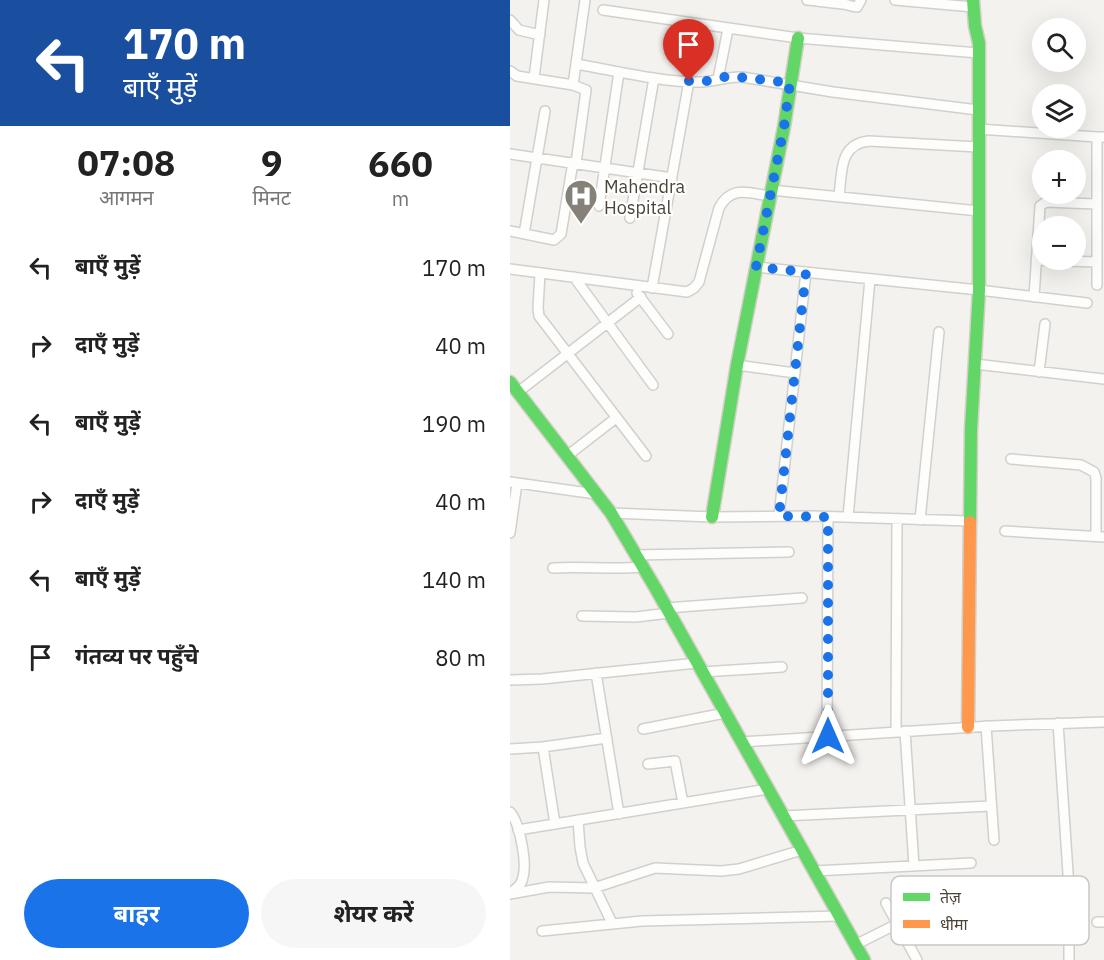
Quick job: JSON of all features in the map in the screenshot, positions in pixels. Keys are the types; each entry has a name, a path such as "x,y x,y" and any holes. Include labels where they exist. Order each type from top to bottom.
{"street":[{"path":"534,78 544,0"},
{"path":"573,85 585,0"},
{"path":"809,0 836,5 842,2 857,7 861,0"},
{"path":"895,0 973,3 978,53 979,290 972,429 968,727"},
{"path":"603,10 798,38 978,53"},
{"path":"510,20 519,30 540,35"},
{"path":"718,79 728,28"},
{"path":"712,517 737,365 784,127 798,38"},
{"path":"576,64 654,78 689,81 702,82 742,77 790,83 834,92 978,110"},
{"path":"510,71 518,76 584,88 586,92 559,238 554,240 510,231"},
{"path":"599,206 619,72"},
{"path":"630,218 654,78"},
{"path":"652,288 689,81"},
{"path":"524,234 545,111"},
{"path":"978,129 1101,137 1096,204 1100,224 1097,285"},
{"path":"839,196 846,155 850,148 858,142 978,147"},
{"path":"510,154 672,178"},
{"path":"510,269 687,292 699,282 723,199 739,191 839,196 979,211"},
{"path":"1039,216 1042,204 1096,204"},
{"path":"756,267 1087,303"},
{"path":"1034,297 1035,270"},
{"path":"779,516 806,272"},
{"path":"540,273 539,316 646,456"},
{"path":"574,277 653,385"},
{"path":"848,517 870,279"},
{"path":"631,285 668,334"},
{"path":"641,297 567,353 514,387 611,513 668,610 864,960"},
{"path":"1039,372 1045,324"},
{"path":"920,520 939,332"},
{"path":"975,364 1104,379"},
{"path":"737,365 795,373"},
{"path":"567,456 616,418"},
{"path":"1005,531 1100,537 1094,472 1081,465 1011,459"},
{"path":"510,533 514,482 596,494"},
{"path":"611,513 970,521"},
{"path":"828,517 828,736"},
{"path":"897,519 900,731 914,866"},
{"path":"635,555 789,552"},
{"path":"553,568 591,566 613,570 642,567"},
{"path":"582,616 636,617 668,610 802,598"},
{"path":"510,680 700,667 782,667"},
{"path":"596,673 619,814"},
{"path":"644,729 725,713"},
{"path":"741,742 986,726 1104,722"},
{"path":"1058,723 1068,876"},
{"path":"986,726 994,840"},
{"path":"510,749 607,738"},
{"path":"543,747 555,824"},
{"path":"648,764 675,761 683,803"},
{"path":"518,830 768,789"},
{"path":"783,816 991,806"},
{"path":"510,812 518,830 525,868 523,880 510,894"},
{"path":"578,820 583,863 612,923"},
{"path":"510,894 549,887 594,888 655,868 721,871 739,869 802,850"},
{"path":"814,871 971,863"},
{"path":"886,903 891,913"},
{"path":"542,931 612,923 839,916"},
{"path":"855,945 891,927"},
{"path":"908,945 916,960"}],"traffic: fast":[{"path":"970,522 971,429 979,290 979,43 973,0"},
{"path":"712,517 737,365 784,127 798,38"},
{"path":"510,382 611,513 864,960"}],"traffic: slow":[{"path":"968,727 970,522"}],"place":[{"name":"Mahendra Hospital","path":"581,225"}],"route":[{"path":"689,81 711,81 729,76 790,83 784,127 756,267 806,272 779,516 828,517 828,736"}]}
